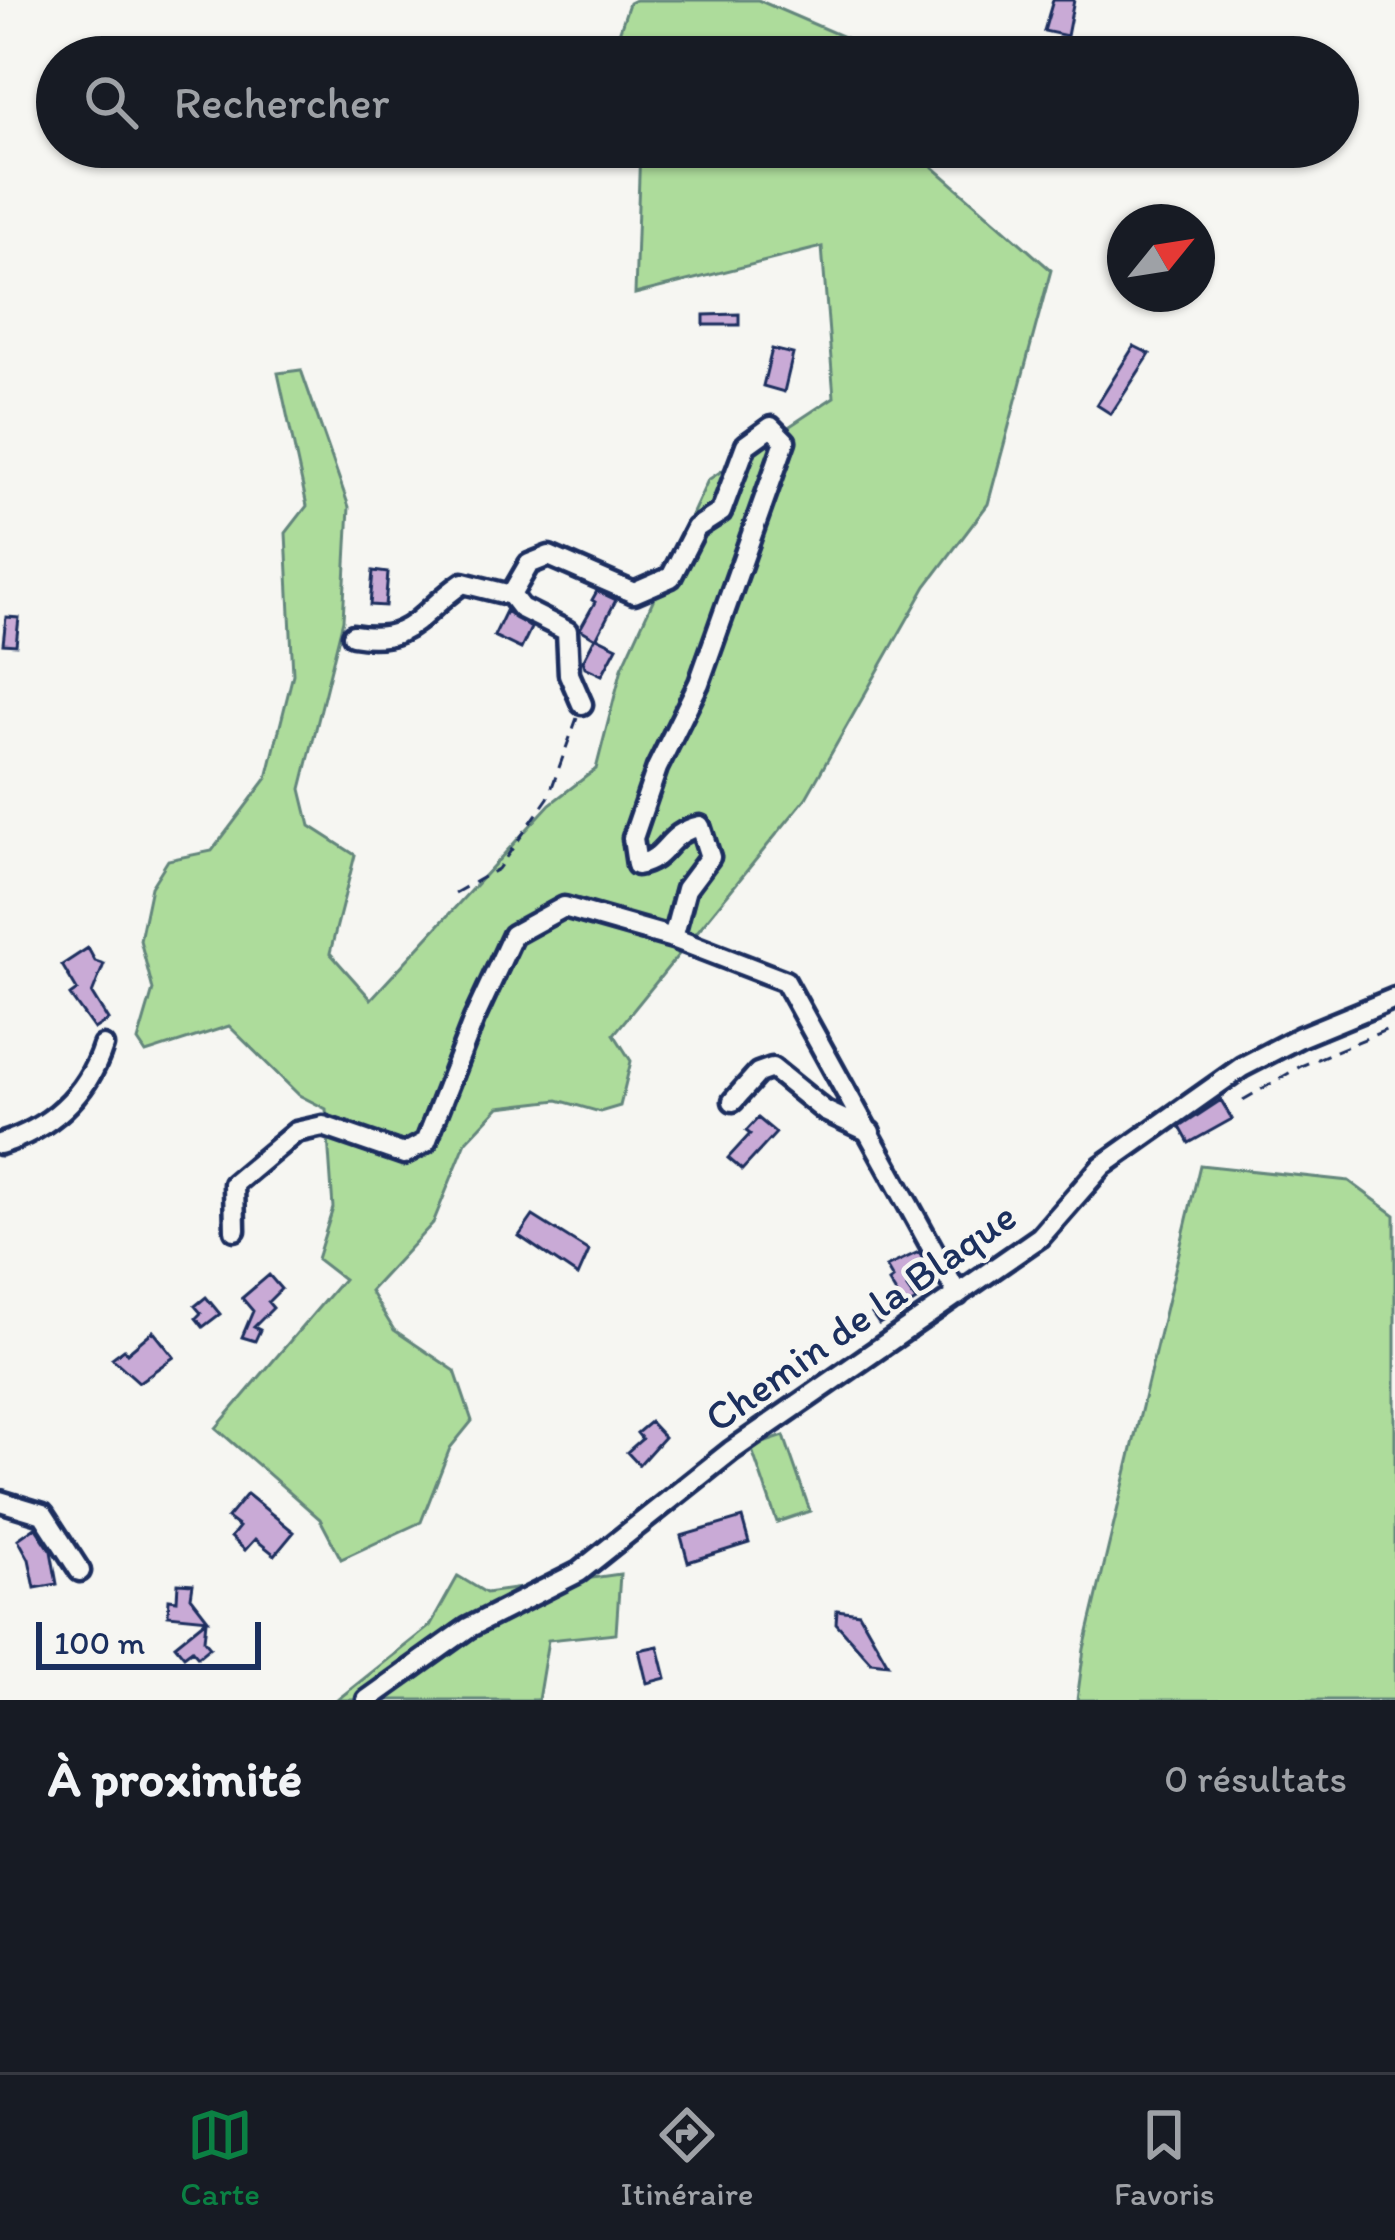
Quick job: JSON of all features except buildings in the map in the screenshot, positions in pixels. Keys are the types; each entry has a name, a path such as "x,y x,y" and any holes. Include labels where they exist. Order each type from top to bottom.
{"street":[{"path":"512,595 529,564 549,556 634,593 670,577 696,528 722,512 746,445 771,427 784,441 699,683 657,768 633,838 637,865 653,862 680,830 700,826 710,857 686,889 673,938"},
{"path":"353,635 382,640 412,628 434,603 463,583 512,595 521,608 567,632 569,674 582,704"},
{"path":"235,1230 234,1184 296,1132 323,1126 404,1154 426,1142 513,935 564,907 673,938 784,981 958,1294"},
{"name":"Chemin de la Blaque","path":"368,1700 468,1628 579,1572 731,1451 1040,1237 1102,1166 1242,1067 1300,1036 1395,998"},
{"path":"0,1144 58,1118 97,1066 103,1046"},
{"path":"733,1101 758,1072 772,1068 825,1111 870,1132"},
{"path":"0,1501 43,1514 80,1571"}],"path":[{"path":"455,893 498,869 548,798 582,704"},
{"path":"1243,1100 1301,1066 1395,1026"}],"green space":[{"path":"758,0 841,36 618,36 629,3"},
{"path":"639,168 934,168 1051,270 988,504 926,586 806,798 614,1034 631,1061 620,1106 600,1112 558,1100 499,1107 466,1142 433,1223 370,1291 394,1330 455,1371 472,1421 450,1448 421,1522 341,1559 320,1519 216,1428 343,1279 317,1259 333,1208 326,1109 299,1095 229,1026 146,1053 138,1041 153,990 140,940 151,887 168,860 212,851 267,778 293,674 286,533 307,506 278,373 301,370 349,507 343,620 301,789 310,826 355,855 330,953 371,999 550,804 596,769 622,668 708,480 834,397 822,247 635,294"},
{"path":"1200,1165 1349,1181 1395,1215 1395,1700 1077,1700 1084,1649"},
{"path":"784,1436 810,1511 777,1522 751,1447"},
{"path":"620,1574 616,1633 548,1640 538,1700 337,1700 430,1626 458,1576 486,1593"}]}
